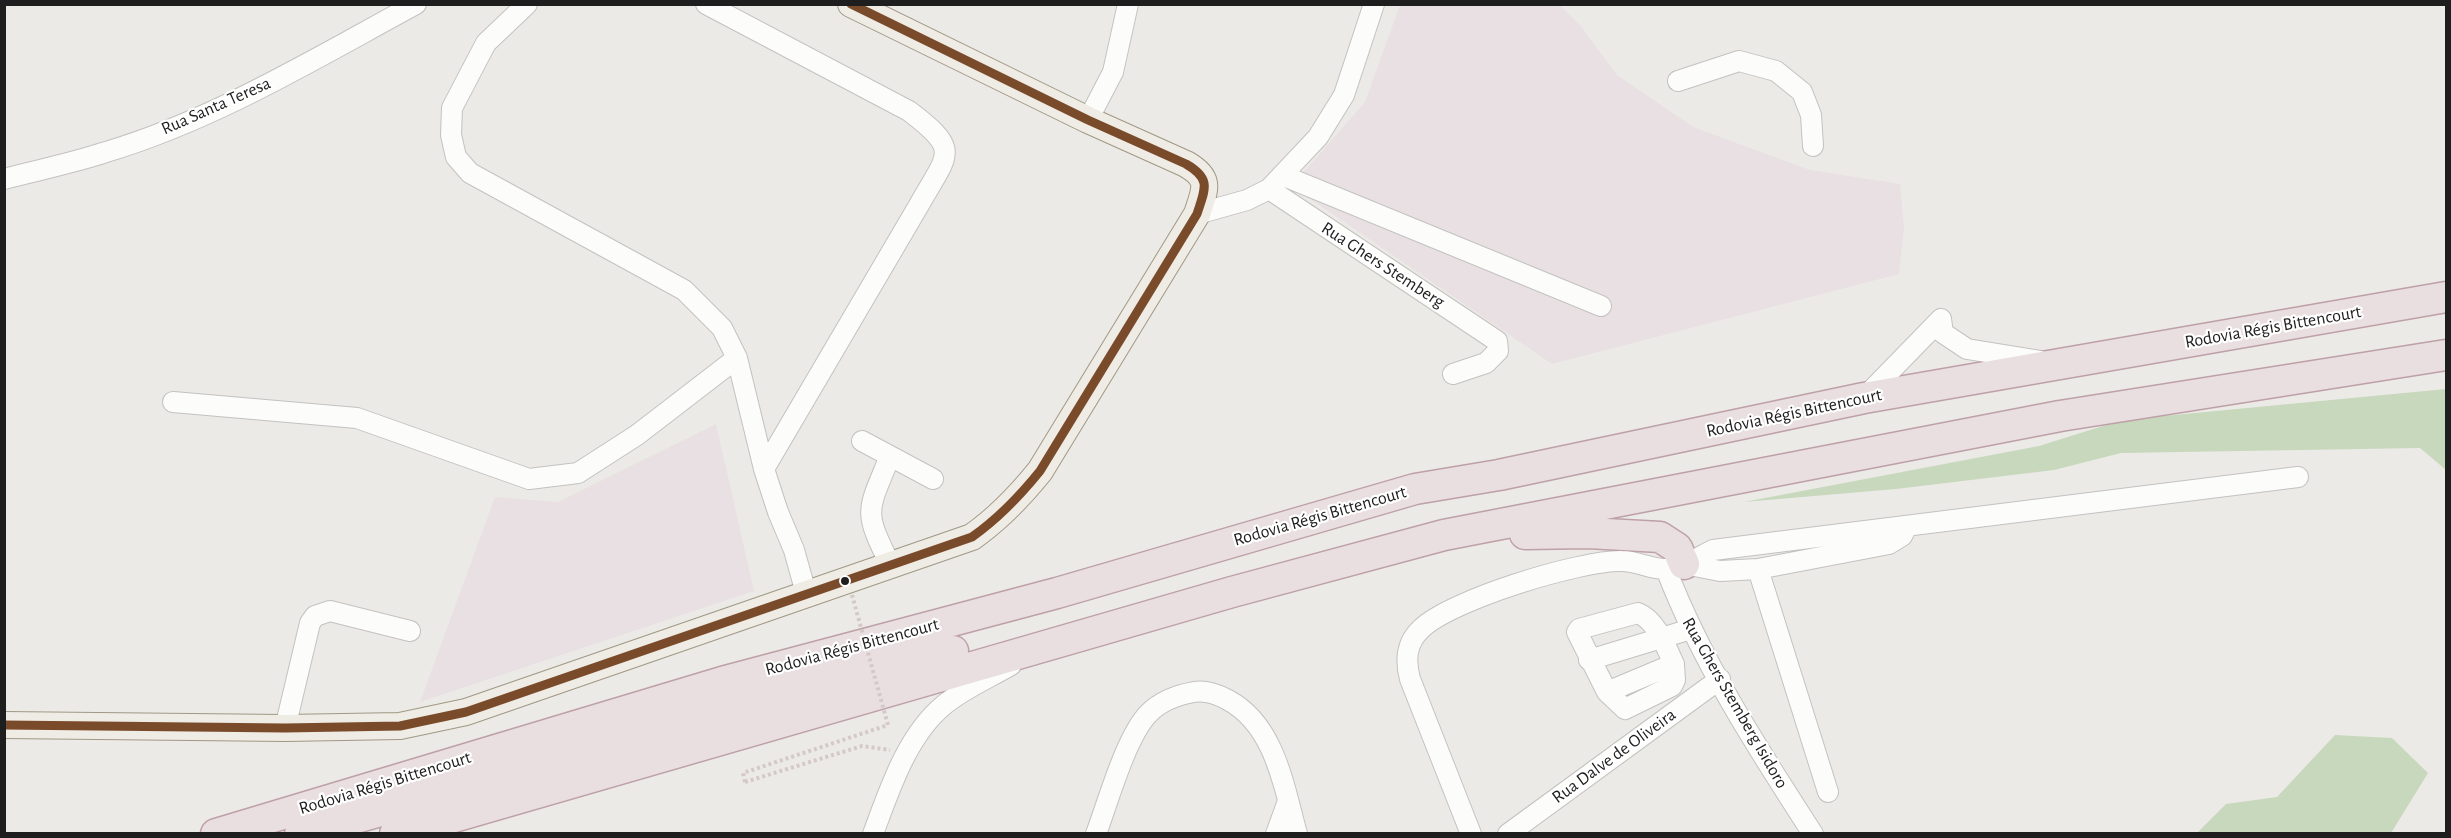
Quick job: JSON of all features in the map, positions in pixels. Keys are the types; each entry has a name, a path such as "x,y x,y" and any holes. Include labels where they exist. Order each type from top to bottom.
{"highway":[{"name":"Rodovia Régis Bittencourt","path":"216,834 722,682 1057,592 1415,489 1499,475 1864,398 2055,363 2446,297"},
{"path":"395,834 1232,592 1444,536 2060,416 2446,355"},
{"path":"1444,536 1588,533 1660,537 1677,548 1675,567"},
{"path":"300,834 827,682 1044,628 1232,592"},
{"path":"504,801 577,797 735,745 779,741 1011,665 1072,638"}],"main road":[{"path":"4,725 285,728 400,726 466,712 972,537 994,522 1017,500 1040,471 1197,214 1206,188 1199,171 1088,120 851,4"}],"street":[{"name":"Rua Santa Teresa","path":"4,179 108,152 177,126 246,95 416,4"},
{"path":"527,4 486,43 452,108 451,135 456,157 470,173 684,290 722,328 737,358 764,469 777,512 794,550 806,593"},
{"path":"706,4 909,111 938,133 946,150 943,161 919,205 764,469"},
{"path":"1088,120 1113,72 1128,4"},
{"path":"1197,214 1247,200 1269,189 1284,176 1318,137 1344,95 1374,4"},
{"path":"1678,81 1739,61 1776,71 1802,92 1811,115 1813,146"},
{"path":"1284,176 1601,306"},
{"name":"Rua Ghers Stemberg","path":"1269,189 1497,340 1498,351 1486,363 1453,374"},
{"path":"1864,398 1941,319 1943,333 1967,349 2055,363"},
{"path":"173,402 357,418 529,479 578,473 637,435 737,358"},
{"path":"862,441 933,478"},
{"path":"890,456 872,502 869,518 890,564"},
{"path":"1675,567 1713,550 2298,477"},
{"path":"1471,834 1410,679 1407,665 1411,642 1421,628 1440,616 1490,593 1550,574 1622,561 1720,571 1758,569 1888,544 1902,536 1907,526"},
{"name":"Rua Ghers Stemberg Isidoro","path":"1675,567 1691,629 1756,746 1813,834"},
{"path":"1758,569 1828,792"},
{"path":"285,728 310,623 315,616 330,611 410,631"},
{"path":"1638,613 1645,616 1662,639 1674,664 1675,680 1672,686 1625,709 1607,692 1577,632 1579,629 1638,613"},
{"path":"1590,660 1691,629"},
{"path":"870,831 908,753 918,736 943,706 1011,665"},
{"name":"Rua Dalve de Oliveira","path":"1508,834 1720,679"},
{"path":"1096,834 1123,761 1148,714 1179,695 1202,690 1236,704 1251,718 1268,741 1297,834"},
{"path":"1276,834 1288,801"}],"path":[{"path":"852,595 888,725 743,773 745,782 862,746 908,753"}],"shaded area":[{"path":"1400,5 1559,5 1580,25 1617,75 1693,127 1810,170 1900,184 1904,227 1899,274 1552,364 1303,194 1303,173 1365,102"},
{"path":"716,424 754,591 420,702 495,497 558,502"}],"green space":[{"path":"2446,389 2446,470 2420,448 2121,453 2054,470 1896,489 1744,502 2039,446 2122,420"},
{"path":"2335,735 2392,738 2428,773 2391,833 2197,833 2226,804 2277,797"}],"transit line":[{"path":"4,725 285,728 400,726 466,712 972,537 1000,515 1040,471 1197,214 1204,191 1203,180 1194,169 1186,164 1088,120 851,4"}]}
